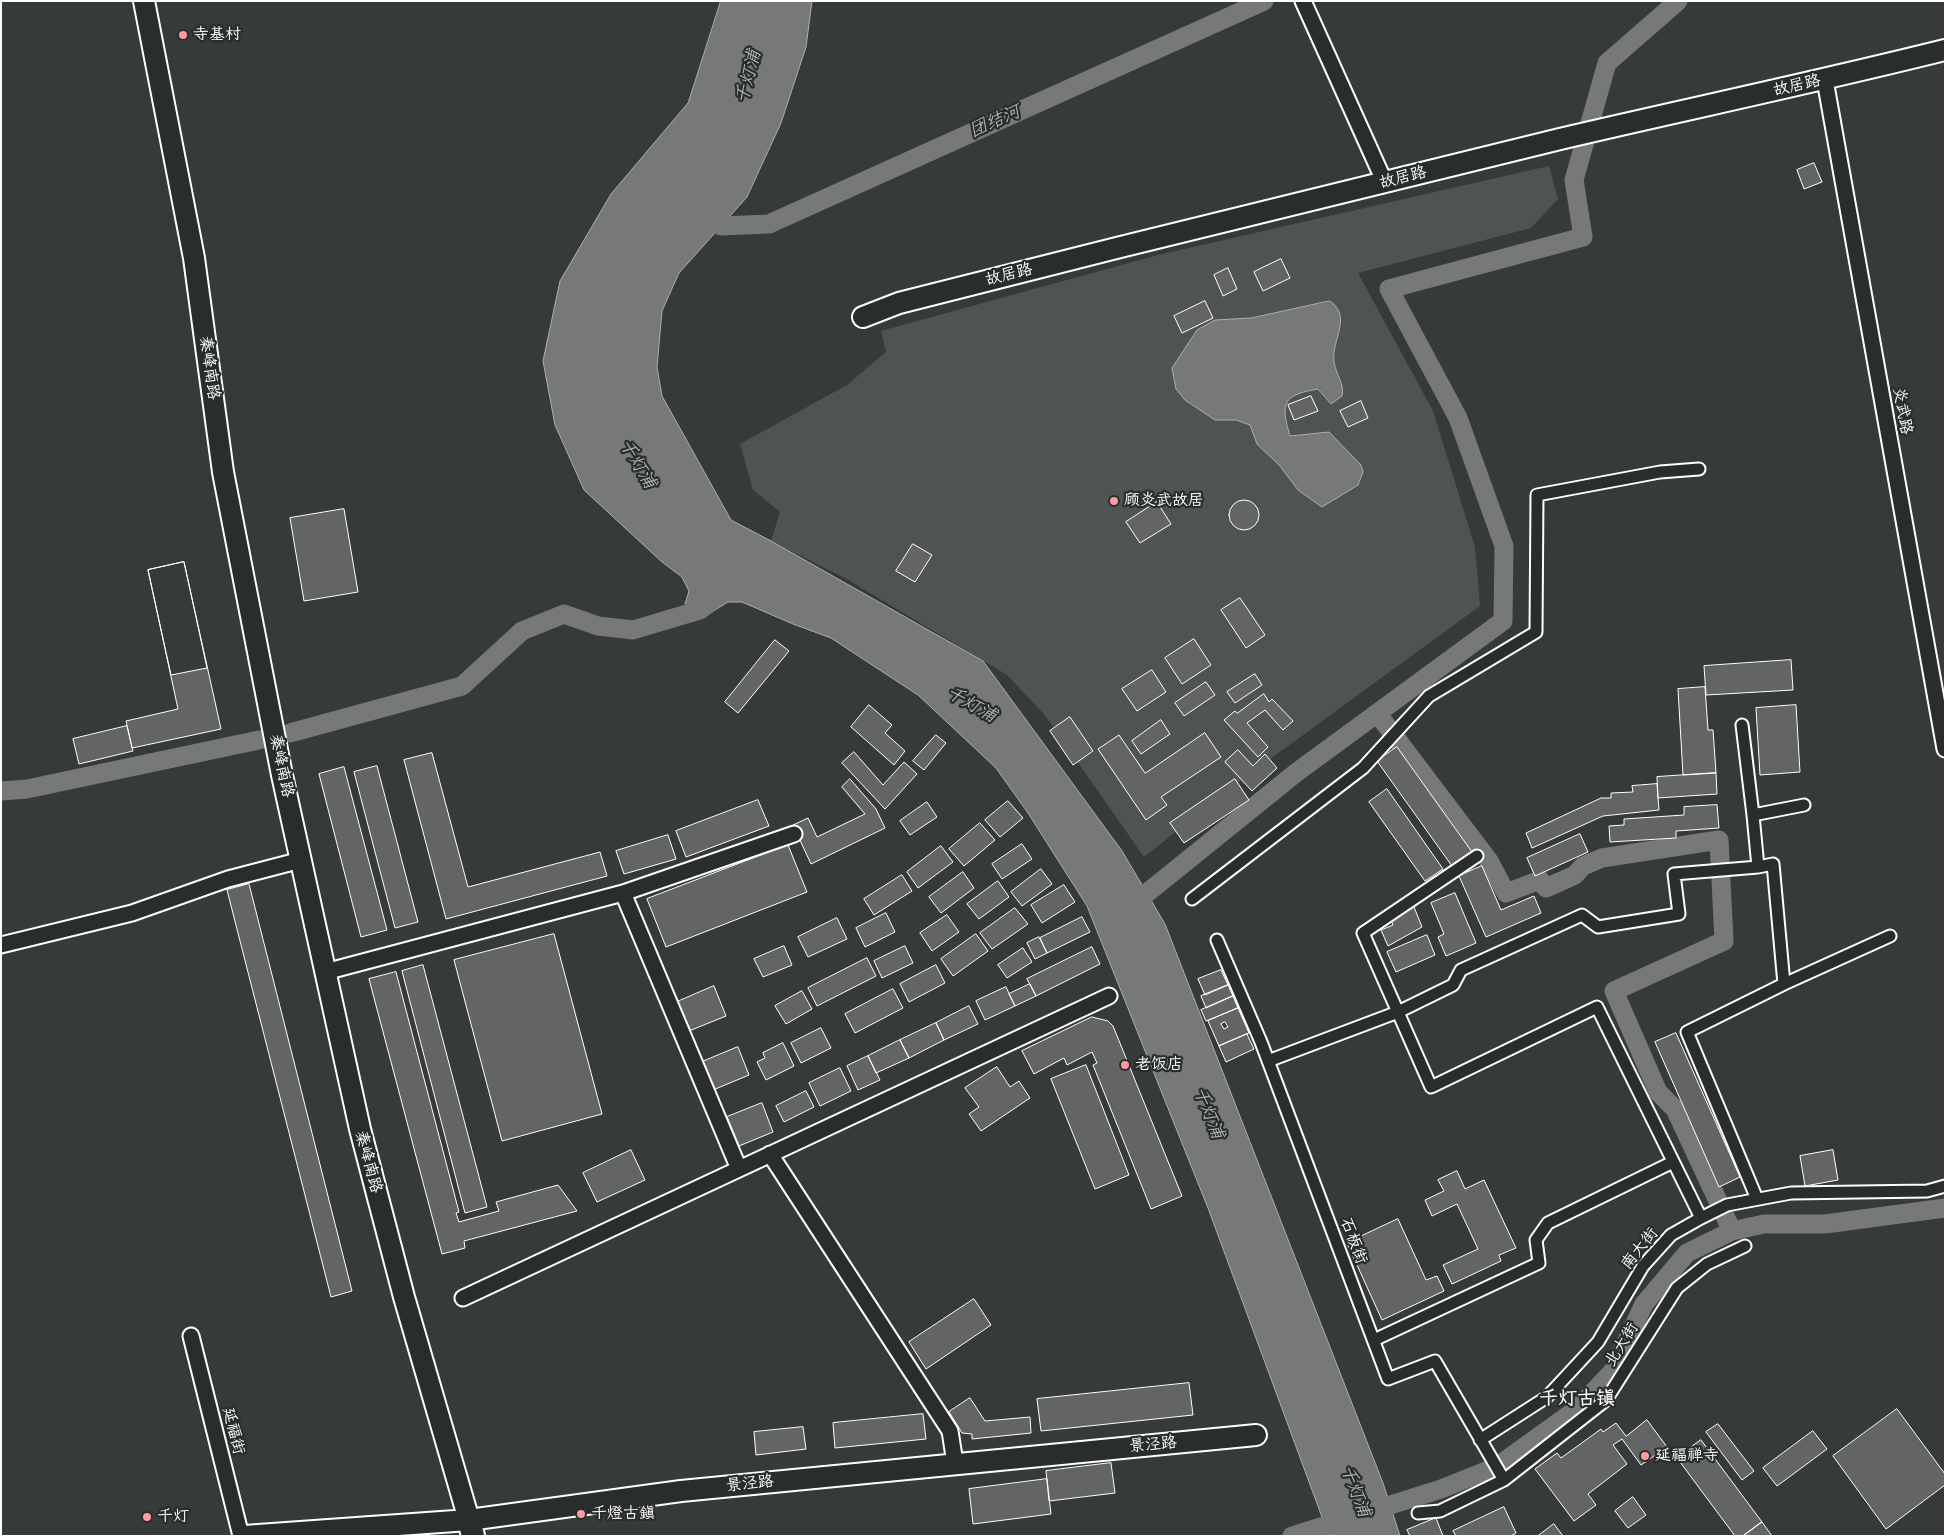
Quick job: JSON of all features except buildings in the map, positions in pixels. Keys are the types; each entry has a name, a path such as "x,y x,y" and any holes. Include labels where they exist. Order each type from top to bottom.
{"street":[{"name":"秦峰南路","path":"144,1 194,258 223,472 301,860 360,1129 404,1297 471,1528"},
{"path":"1303,1 1385,183"},
{"name":"故居路","path":"863,317 899,303 1249,214 1945,50"},
{"name":"炎武路","path":"1824,80 1945,748"},
{"path":"1192,899 1363,768 1429,696 1536,632 1537,495 1660,472 1699,469"},
{"path":"1742,725 1758,867"},
{"path":"1753,815 1804,805"},
{"path":"326,972 623,893 794,834"},
{"path":"1477,856 1363,933 1430,1087 1597,1007 1701,1218"},
{"path":"1,945 132,913 228,879 301,860"},
{"path":"1268,1061 1398,1012 1453,985 1462,970 1582,915 1598,927 1679,914 1674,874 1773,864 1784,984"},
{"path":"623,893 739,1169"},
{"path":"1757,1199 1687,1032 1784,984 1890,936"},
{"name":"石板街","path":"1218,940 1268,1061 1388,1379 1435,1361 1504,1480"},
{"path":"463,1298 1109,996"},
{"path":"770,1154 950,1431 955,1463"},
{"path":"1374,1340 1539,1263 1536,1240 1548,1223 1673,1162"},
{"name":"南大街","path":"1480,1440 1547,1397 1598,1342 1643,1266 1672,1235 1701,1218 1727,1205 1791,1193 1927,1190 1945,1186"},
{"name":"北大街","path":"1418,1513 1440,1511 1504,1480 1606,1400 1682,1283 1707,1264 1745,1246"},
{"name":"延福街","path":"191,1336 243,1536"},
{"name":"景泾路","path":"243,1536 471,1528 681,1491 1256,1435"}],"shaded area":[{"name":"顾炎武故居","path":"1549,166 1558,199 1531,228 1358,273 1433,411 1475,547 1480,606 1240,781 1144,857 1044,714 1007,675 845,578 771,541 780,512 753,490 740,444 847,385 886,352 881,331 1158,255"}],"water":[{"name":"千灯浦","path":"721,1 812,1 806,47 781,123 747,197 679,273 662,311 657,367 662,396 731,520 983,661 1122,851 1165,924 1383,1483 1400,1536 1329,1536 1208,1208 1087,906 1028,813 996,768 918,695 831,638 742,602 728,602 704,617 689,612 685,604 689,591 682,577 662,562 584,490 555,425 543,361 560,281 611,194 688,103"},
{"path":"1330,301 1337,307 1340,314 1341,322 1335,345 1334,362 1342,387 1342,396 1331,404 1318,389 1306,391 1291,398 1285,408 1290,436 1329,432 1361,465 1363,472 1358,485 1322,507 1298,490 1280,466 1257,444 1250,425 1236,420 1215,420 1185,400 1176,389 1172,368 1197,330 1215,320 1251,318"}],"waterway":[{"name":"团结河","path":"721,226 769,224 1264,1"},
{"path":"1147,893 1297,772 1503,621 1504,546 1458,418 1389,289 1583,237 1574,180 1607,63 1678,1"},
{"path":"290,733 462,686 522,631 564,614 598,626 633,630 700,610 712,601"},
{"path":"1377,713 1489,861 1506,893 1540,880 1546,888 1575,875 1583,866 1602,858 1719,840 1724,941 1614,991 1658,1092 1675,1109 1732,1231"},
{"path":"1,791 27,789 259,740"},
{"path":"1502,1463 1577,1409 1613,1371 1644,1304 1687,1253 1732,1231 1764,1224 1825,1224 1945,1208"},
{"name":"千灯浦","path":"1292,1536 1441,1489 1491,1469"}],"place":[{"name":"寺基村","path":"183,35"},
{"name":"顾炎武故居","path":"1114,501"},
{"name":"老饭店","path":"1125,1065"},
{"name":"延福禅寺","path":"1645,1456"},
{"name":"千燈古鎮","path":"581,1514"},
{"name":"千灯","path":"147,1517"}],"district":[{"name":"千灯古镇","path":"1577,1399"}]}
